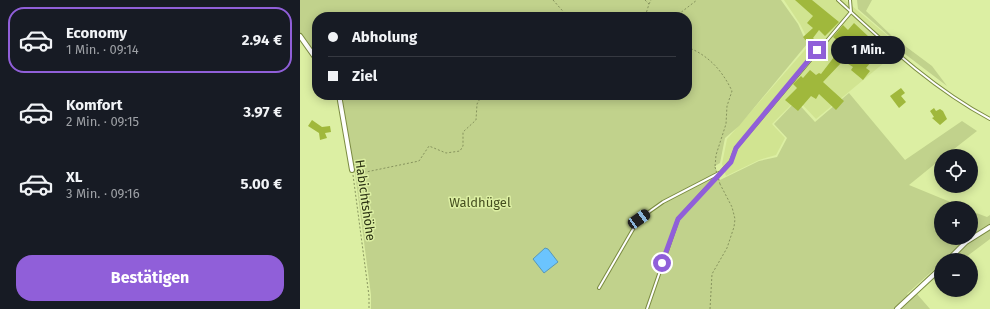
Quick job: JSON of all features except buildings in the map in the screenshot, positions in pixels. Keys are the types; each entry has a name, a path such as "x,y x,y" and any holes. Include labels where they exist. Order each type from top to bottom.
{"street":[{"path":"300,36 312,53"},
{"name":"Habichtshöhe","path":"340,100 352,170"},
{"path":"955,253 966,242 990,228"},
{"path":"897,309 934,275"}],"lane":[{"path":"838,0 898,56 969,108 990,119"},
{"path":"647,309 678,219 731,162 736,148 851,12 850,0"},
{"path":"599,288 639,219 663,202 722,172"}],"path":[{"path":"553,0 564,12"},
{"path":"645,0 649,4"},
{"path":"647,12 651,0"},
{"path":"681,12 697,0"},
{"path":"692,50 711,60 720,70 732,90 727,106 726,124 716,155 715,167 720,184 732,207 735,223 727,248 712,274 710,309"},
{"path":"352,170 366,172 419,161 429,146 446,153 460,151 463,146 463,132 476,120 477,104 479,100"},
{"name":"Habichtshöhe","path":"352,170 370,296 369,309"}],"shaded area":[{"path":"784,0 845,0 902,48 816,119 797,99 772,124 785,138 776,155 759,160 726,176 722,164 727,139 810,44 800,24"}],"green space":[{"name":"Waldhügel","path":"300,0 781,0 798,24 807,44 739,126 725,138 720,163 715,166 720,180 759,161 777,157 787,138 774,124 796,101 815,122 849,93 905,160 962,121 977,131 954,149 934,149 934,165 909,185 948,201 934,201 934,245 962,245 952,253 934,253 934,269 907,294 911,299 917,294 930,309 371,309 371,295 355,173 350,172 341,100 692,100 692,12 312,12 312,50 300,33"},
{"path":"857,0 872,0 866,11 893,37 932,66 947,86 901,51 903,48 858,9"},
{"path":"978,214 987,217 990,215 990,226 978,233"},
{"path":"990,230 990,239 971,253 958,253 965,245 978,245 978,237"}],"water":[{"path":"545,248 548,249 558,262 544,273 533,259"}],"route":[{"path":"662,263 678,219 731,162 736,148 817,50"}]}
